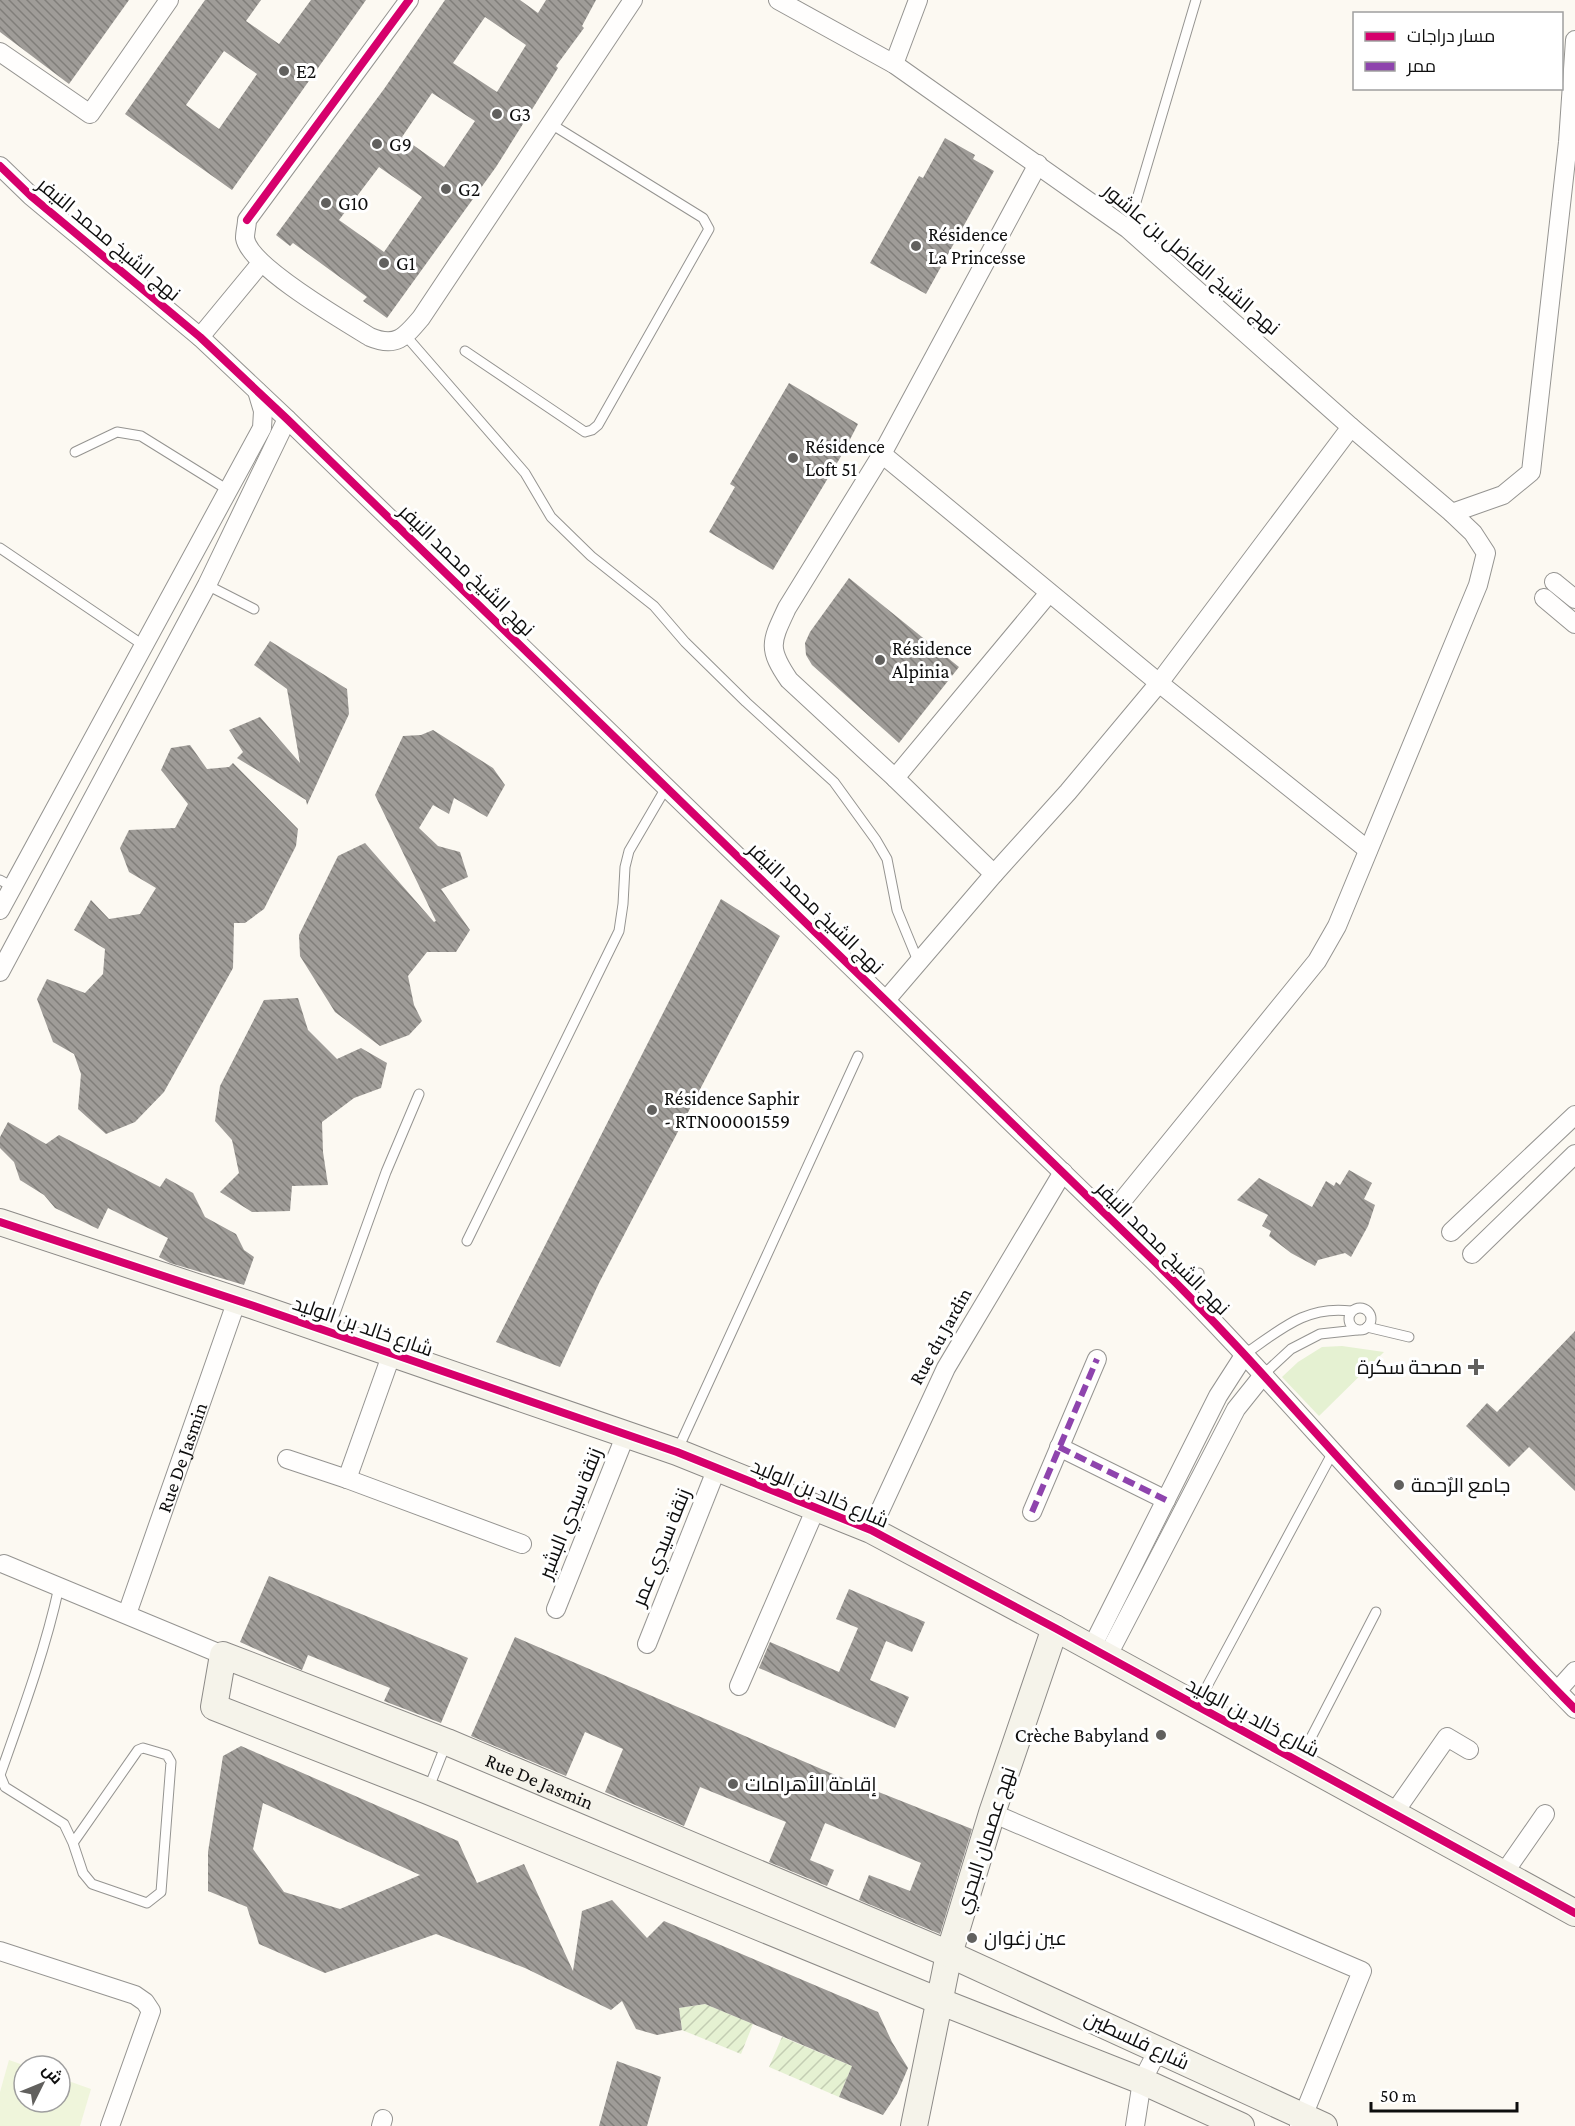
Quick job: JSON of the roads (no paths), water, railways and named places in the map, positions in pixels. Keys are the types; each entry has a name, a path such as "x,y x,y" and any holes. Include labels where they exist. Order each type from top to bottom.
{"street":[{"path":"0,52 90,114 169,0"},
{"path":"409,0 247,220 245,240 261,263 302,295 382,342 393,342 406,336 427,309 633,0"},
{"name":"نهج الشيخ الفاضل بن عاشور","path":"779,0 894,64 1128,230 1473,533 1485,553 1478,585 1368,850"},
{"path":"894,64 918,0"},
{"path":"1452,513 1503,495 1531,472 1572,144 1575,39"},
{"path":"994,874 895,778 789,681 776,661 773,647 776,632 787,608 882,454 1038,164"},
{"name":"نهج الشيخ محمد النيفر","path":"0,166 31,196 200,337 287,419 1184,1290 1575,1709"},
{"path":"200,337 261,263"},
{"path":"3,895 144,645 262,428 263,411 257,392"},
{"path":"0,972 207,585 287,419"},
{"path":"886,1000 1068,792 1159,683 1351,427"},
{"path":"882,454 1159,683 1368,850 1337,927 1317,961 1109,1217"},
{"path":"1554,582 1575,599"},
{"path":"895,778 1049,592"},
{"path":"1544,598 1575,624"},
{"path":"1451,1232 1575,1115"},
{"path":"1472,1254 1575,1154"},
{"name":"Rue du Jardin","path":"871,1530 946,1368 1063,1172"},
{"name":"شارع خالد بن الوليد","path":"0,1222 329,1331 626,1434 871,1530 1055,1628 1575,1913"},
{"name":"Rue De Jasmin","path":"127,1614 237,1300"},
{"path":"347,1479 392,1353"},
{"path":"1099,1653 1166,1500 1218,1396 1245,1354"},
{"path":"1032,1512 1097,1359"},
{"path":"1099,1653 1236,1409 1264,1374"},
{"name":"زنقة سيدي البشير","path":"556,1609 626,1434"},
{"path":"1059,1447 1166,1500"},
{"path":"287,1459 522,1544"},
{"name":"زنقة سيدي عمر","path":"647,1644 717,1468"},
{"path":"740,1686 816,1508"},
{"name":"Rue De Jasmin","path":"4,1564 223,1655 447,1742 949,1954"},
{"name":"نهج عصمان البحري","path":"914,2126 949,1954 992,1813 1055,1628"},
{"path":"223,1655 214,1707 428,1791 939,2001"},
{"path":"1557,1691 1575,1671"},
{"path":"1394,1813 1447,1737 1469,1750"},
{"path":"992,1813 1362,1971 1309,2123"},
{"path":"1504,1873 1545,1814"},
{"path":"0,1951 135,1995 145,2002 151,2011 110,2126"},
{"name":"شارع فلسطين","path":"949,1954 1158,2050 1309,2123"},
{"name":"شارع فلسطين","path":"939,2001 1142,2081 1241,2126"},
{"path":"1135,2126 1142,2081 1158,2050"}],"lane":[{"path":"1128,230 1196,0"},
{"path":"465,351 585,432 592,430 598,425 709,229 703,218 551,124"},
{"path":"406,336 525,473 552,517 591,556 654,606 685,642 746,702 834,782 887,859 897,910 918,961"},
{"path":"75,452 117,432 141,436 228,490"},
{"path":"0,548 144,645"},
{"path":"207,585 254,609"},
{"path":"467,1241 619,932 625,867 629,851 667,786"},
{"path":"676,1452 858,1056"},
{"path":"329,1331 386,1172 419,1094"},
{"path":"1184,1290 1199,1273"},
{"path":"1245,1354 1311,1312 1335,1309 1351,1311 1362,1307 1369,1311 1371,1318 1367,1327"},
{"path":"1351,1311 1349,1322 1357,1330"},
{"path":"1264,1374 1291,1349 1320,1334 1367,1327 1409,1337"},
{"path":"1197,1706 1333,1452"},
{"path":"59,1587 41,1658 0,1775 5,1788 64,1824 73,1843 82,1873 92,1884 147,1903 156,1898 160,1892 171,1762 167,1755 142,1748 138,1750 73,1843"},
{"path":"1299,1761 1376,1612"},
{"path":"428,1791 447,1742"}],"place":[{"name":"E2","path":"284,71"},
{"name":"G3","path":"497,114"},
{"name":"G9","path":"377,144"},
{"name":"G2","path":"446,189"},
{"name":"G10","path":"326,203"},
{"name":"Résidence La Princesse","path":"916,246"},
{"name":"G1","path":"384,263"},
{"name":"Résidence Loft 51","path":"793,458"},
{"name":"Résidence Alpinia","path":"880,660"},
{"name":"Résidence Saphir - RTN00001559","path":"652,1110"},
{"name":"مصحة سكرة","path":"1476,1367"},
{"name":"جامع الرٌحمة","path":"1399,1485"},
{"name":"Crèche Babyland","path":"1161,1735"},
{"name":"إقامة الأهرامات","path":"733,1784"},
{"name":"عين زغوان","path":"972,1938"}]}
